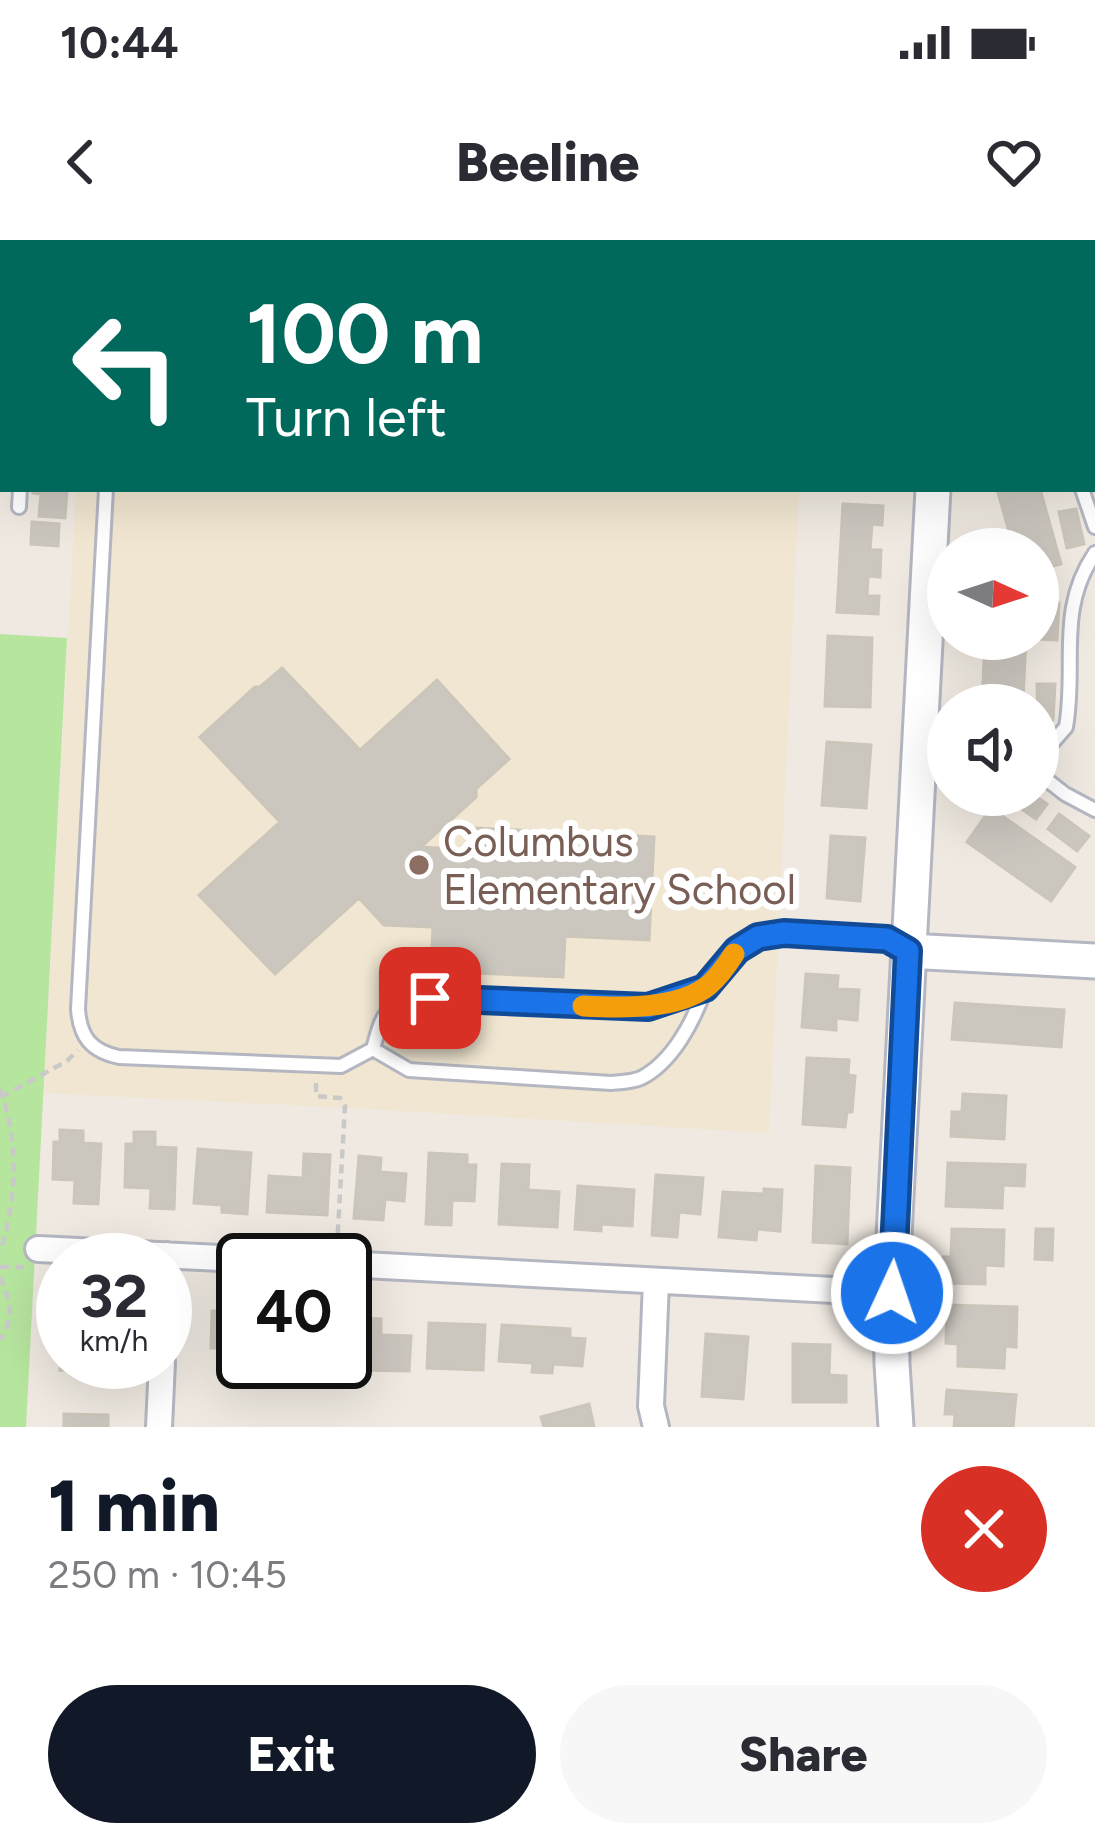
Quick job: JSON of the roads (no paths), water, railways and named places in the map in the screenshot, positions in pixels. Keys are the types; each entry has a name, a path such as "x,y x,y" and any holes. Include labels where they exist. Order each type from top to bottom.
{"street":[{"path":"933,492 933,684"},
{"path":"896,1427 892,1293 908,951 927,798"},
{"path":"908,951 1095,962"},
{"path":"372,1265 892,1293"},
{"path":"656,1280 651,1406 656,1427"},
{"path":"159,1427 161,1389"}],"lane":[{"path":"19,507 20,492"},
{"path":"106,492 78,1009 87,1042 119,1057 341,1066 373,1049 387,1009 409,998 648,1007 705,988"},
{"path":"1083,492 1095,527"},
{"path":"1059,736 1066,728 1073,600 1080,574 1095,553"},
{"path":"1059,789 1095,810"},
{"path":"373,1049 409,1070 629,1082 646,1076 665,1058 696,1016 705,988 737,950 758,937 784,933 887,939 908,951"}],"place":[{"name":"Columbus Elementary School","path":"419,865"}]}
